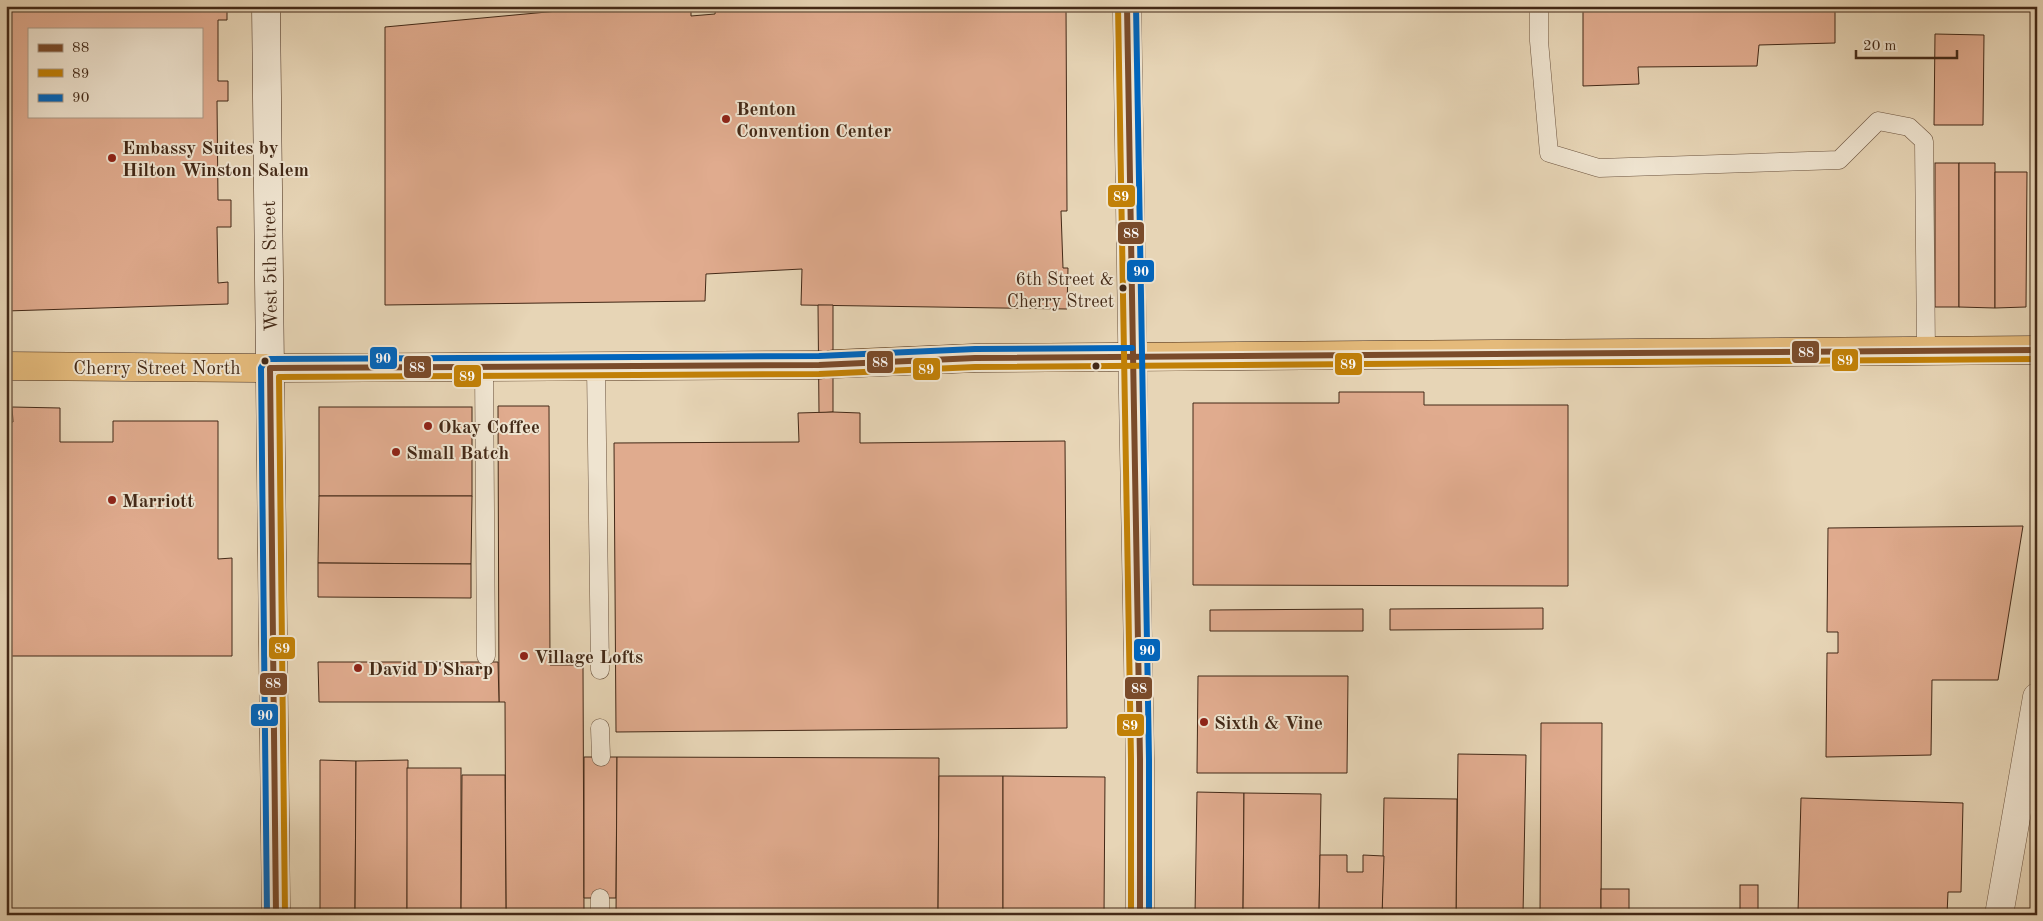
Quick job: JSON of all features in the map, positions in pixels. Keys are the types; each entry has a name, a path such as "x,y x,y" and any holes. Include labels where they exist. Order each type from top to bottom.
{"main road":[{"name":"Cherry Street North","path":"6,366 270,368 596,367 826,365 975,358 1132,356 2037,350"}],"street":[{"name":"West 5th Street","path":"266,6 276,915"},
{"path":"1127,6 1140,760 1140,915"},
{"path":"1999,915 2026,816 2037,697"}],"lane":[{"path":"1539,6 1539,41 1549,153 1599,168 1839,160 1878,121 1909,127 1924,141 1926,352"},
{"path":"484,367 486,656"},
{"path":"596,367 600,670"}],"building":[{"name":"Embassy Suites by Hilton Winston Salem","path":"6,6 227,6 227,20 218,20 218,81 228,81 228,101 217,101 218,200 231,200 231,227 217,227 218,283 228,282 228,304 6,311"},
{"name":"Benton Convention Center","path":"612,6 691,6 691,16 715,14 716,6 1066,6 1067,211 1061,211 1063,268 1068,268 1067,309 801,305 802,269 706,274 705,301 385,305 385,27"},
{"path":"1583,6 1835,6 1835,43 1759,45 1757,66 1638,67 1639,84 1583,86"},
{"path":"1935,34 1984,35 1983,125 1934,125"},
{"path":"1935,163 1959,163 1959,307 1935,307"},
{"path":"1959,163 1995,163 1995,308 1959,307"},
{"path":"1995,172 2027,172 2026,307 1995,308"},
{"path":"818,305 833,305 833,412 819,413"},
{"path":"1339,392 1424,392 1424,405 1568,405 1568,586 1193,585 1193,403 1339,403"},
{"name":"Village Lofts","path":"498,406 549,406 550,665 583,665 584,915 506,915 505,702 499,702"},
{"name":"Marriott","path":"12,407 60,408 60,442 113,442 113,421 218,421 218,559 232,558 232,656 6,656 6,422 13,422"},
{"name":"Small Batch","path":"319,407 472,407 472,496 319,496"},
{"path":"798,413 860,413 860,443 1065,441 1067,728 616,732 614,443 799,442"},
{"path":"319,496 472,496 471,564 318,563"},
{"path":"2023,526 1998,680 1932,680 1931,755 1826,757 1827,653 1838,653 1838,632 1827,632 1828,528"},
{"path":"318,563 471,564 471,598 318,597"},
{"path":"1543,608 1543,629 1390,630 1390,609"},
{"path":"1363,609 1363,631 1210,631 1210,610"},
{"path":"318,662 498,662 499,702 319,702"},
{"path":"1198,676 1348,676 1347,773 1197,773"},
{"path":"1541,723 1602,723 1601,915 1540,915"},
{"path":"1458,754 1526,755 1523,915 1456,915"},
{"path":"584,757 617,757 616,898 584,898"},
{"path":"617,757 939,758 938,915 616,915"},
{"path":"320,760 356,761 355,915 320,915"},
{"path":"408,760 407,915 355,915 356,761"},
{"path":"407,768 461,768 461,915 407,915"},
{"path":"462,775 505,775 506,915 461,915"},
{"path":"939,776 1003,776 1003,915 938,915"},
{"path":"1003,776 1105,777 1104,915 1003,915"},
{"path":"1197,792 1244,793 1243,915 1195,915"},
{"path":"1244,793 1321,794 1319,915 1243,915"},
{"path":"1384,798 1457,799 1456,915 1382,915"},
{"path":"1801,798 1963,803 1961,892 1948,892 1947,915 1818,915 1798,912"},
{"path":"1320,855 1347,855 1347,872 1363,872 1363,855 1384,856 1382,915 1319,915"},
{"path":"1740,885 1758,885 1758,915 1740,915"},
{"path":"1601,889 1629,889 1629,915 1601,915"}],"transit line":[{"name":"89","path":"1118,6 1131,759 1131,915"},
{"name":"88","path":"1127,6 1140,759 1140,915"},
{"name":"90","path":"1136,6 1149,759 1149,915"},
{"name":"90","path":"267,915 261,368 265,361 270,359 819,356 975,349 1132,348"},
{"name":"88","path":"276,915 270,368 819,365 975,358 2037,350"},
{"name":"89","path":"285,915 279,377 819,374 975,367 2037,359"}],"place":[{"name":"Benton Convention Center","path":"726,119"},
{"name":"Embassy Suites by Hilton Winston Salem","path":"112,158"},
{"name":"6th Street & Cherry Street","path":"1123,288"},
{"name":"Okay Coffee","path":"428,426"},
{"name":"Small Batch","path":"396,452"},
{"name":"Marriott","path":"112,500"},
{"name":"Village Lofts","path":"524,656"},
{"name":"David D'Sharp","path":"358,668"},
{"name":"Sixth & Vine","path":"1204,722"}]}
